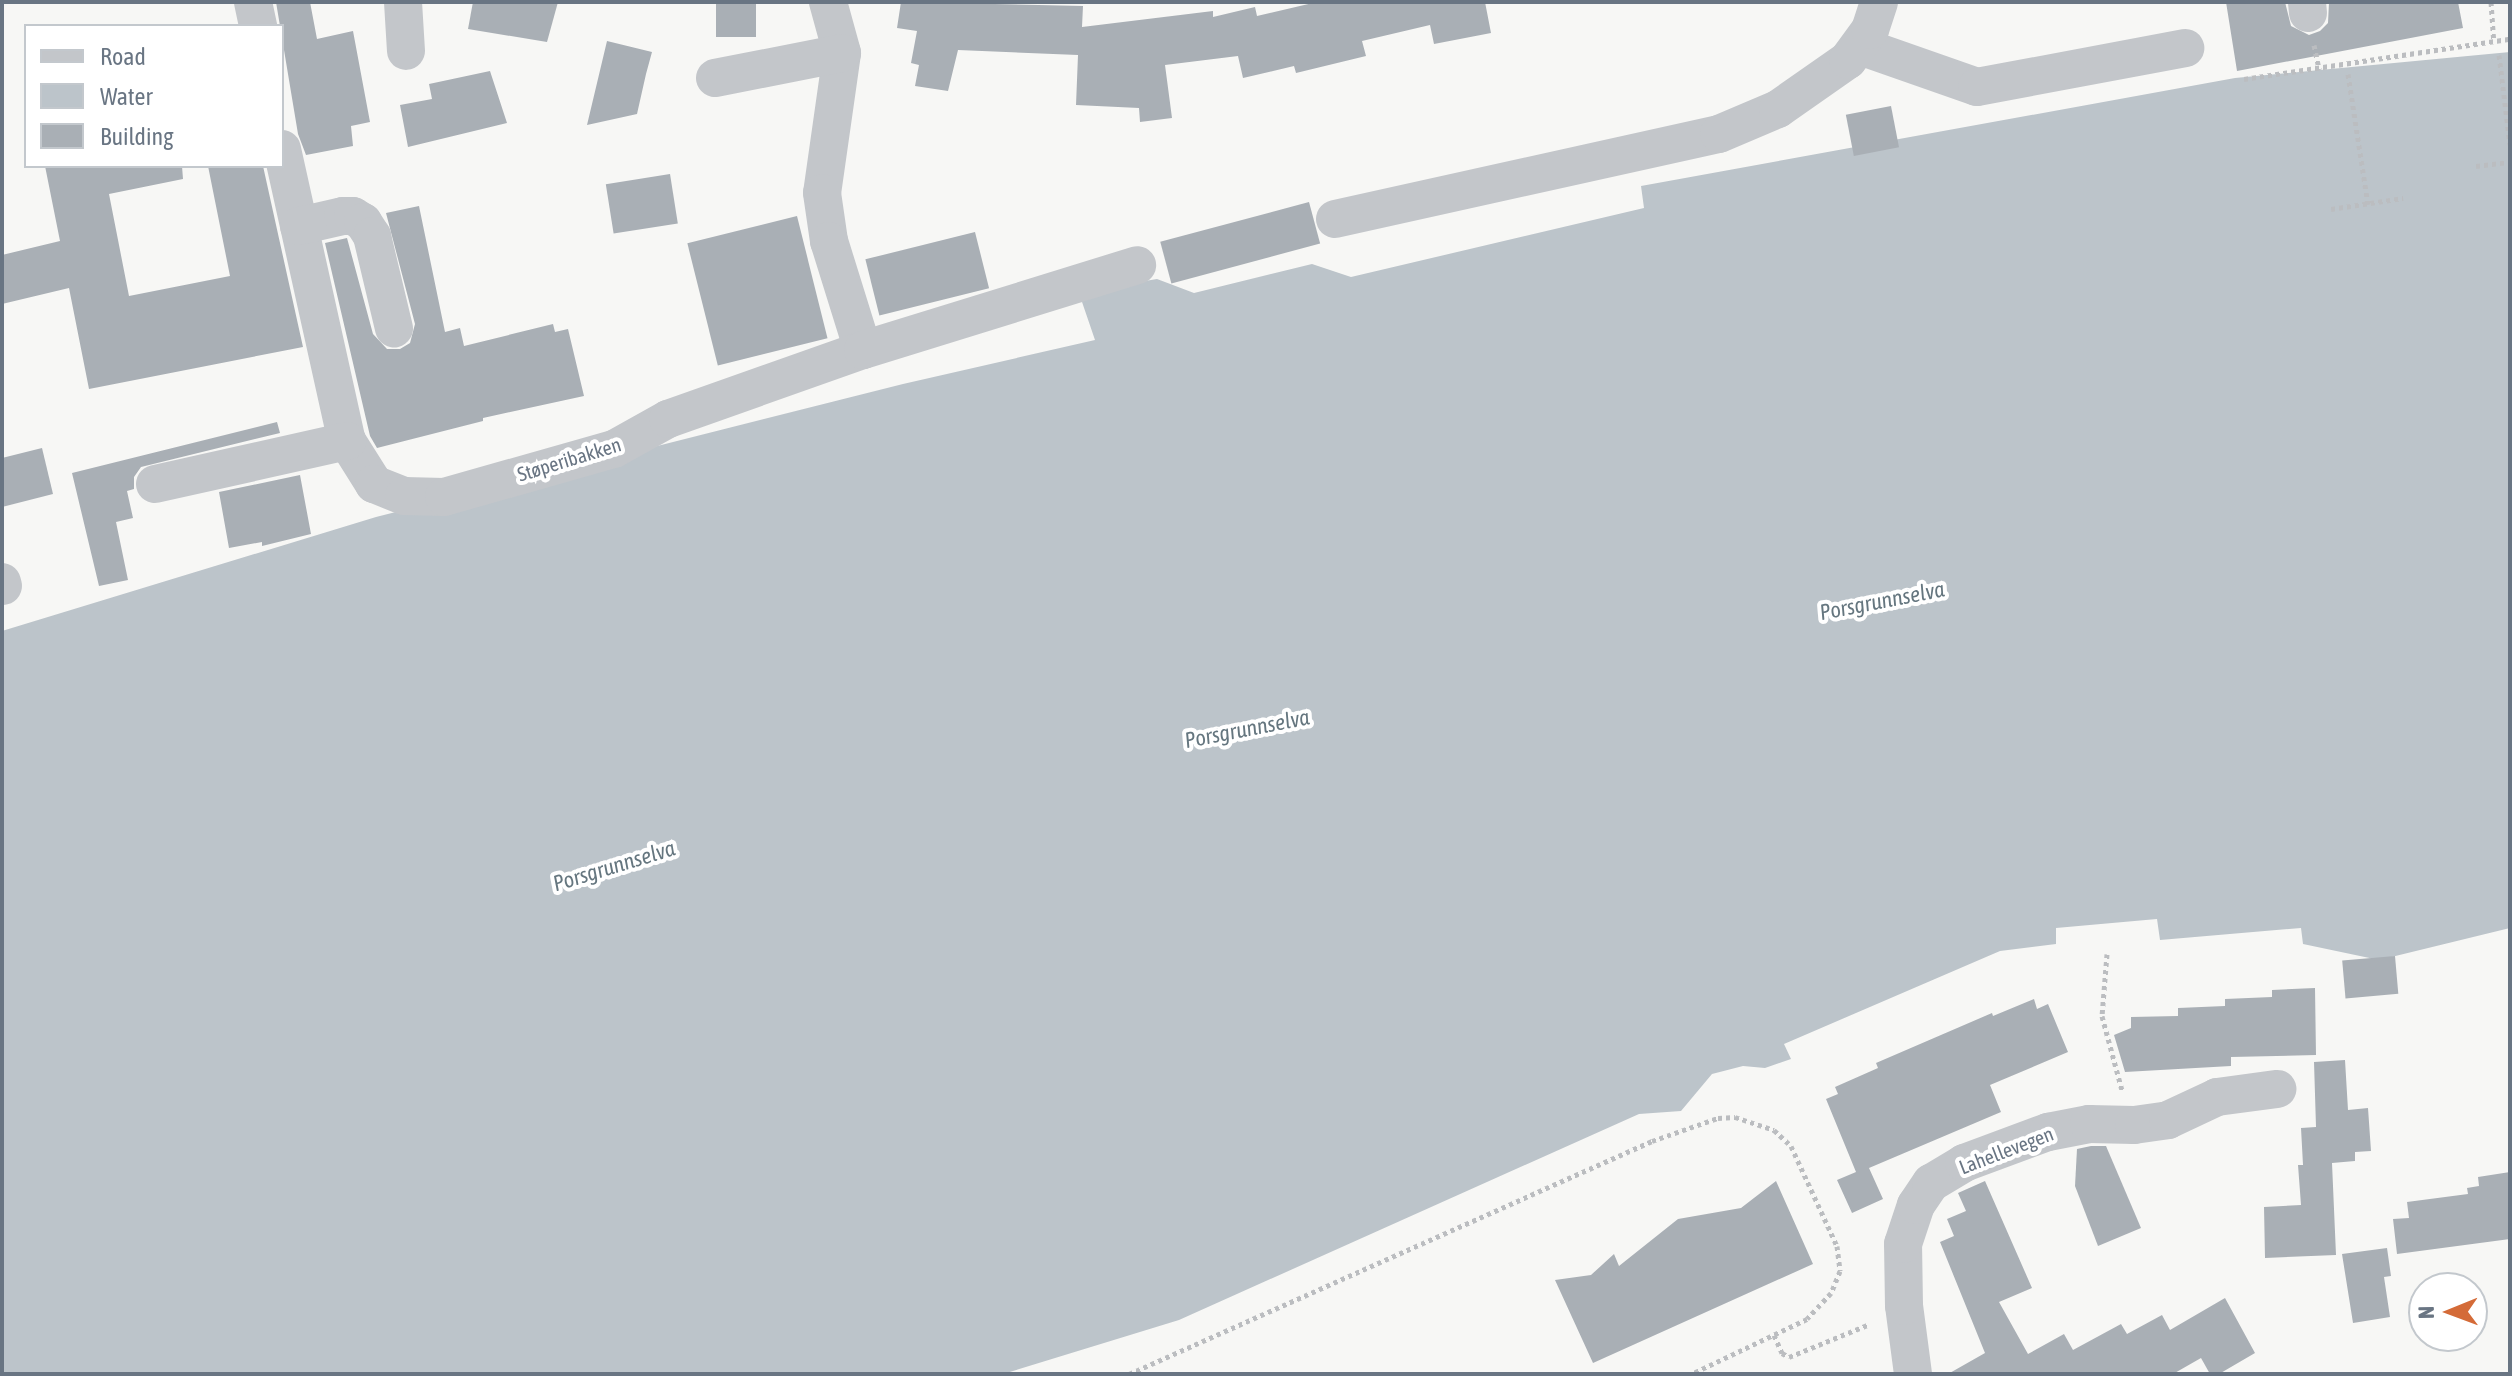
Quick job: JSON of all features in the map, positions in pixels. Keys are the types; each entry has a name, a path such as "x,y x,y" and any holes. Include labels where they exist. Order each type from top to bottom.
{"street":[{"path":"253,2 258,24"},
{"path":"403,2 406,51"},
{"path":"828,2 842,53 822,193 829,241 863,350"},
{"path":"1335,219 1719,134 1778,109 1818,83 1860,46 1879,2"},
{"path":"1860,46 1977,87 2185,48"},
{"path":"715,78 842,53"},
{"name":"Støperibakken","path":"284,158 347,441 374,484 404,496 444,497 614,449 668,419 863,350 1137,265"},
{"path":"299,226 343,216 353,216 363,222 372,236 394,328"},
{"path":"155,484 347,441"},
{"name":"Lahellevegen","path":"1913,1374 1904,1306 1903,1244 1916,1205 1931,1183 1964,1163 2048,1132 2089,1124 2134,1125 2168,1120 2217,1097 2277,1089"}],"path":[{"path":"2491,2 2494,41"},
{"path":"2244,79 2510,39"},
{"path":"2499,55 2510,144"},
{"path":"2348,74 2368,204"},
{"path":"2476,166 2510,162"},
{"path":"2331,209 2403,198"},
{"path":"2107,954 2102,1016 2106,1041 2134,1125"},
{"path":"1129,1374 1652,1141 1705,1122 1735,1117 1759,1123 1786,1139 1826,1218 1841,1260 1836,1283 1817,1310 1774,1335 1691,1374"},
{"path":"1774,1335 1782,1353 1789,1357 1869,1324 1873,1326"}],"water":[{"name":"Porsgrunnselva","path":"2510,52 2510,928 2379,960 2303,944 2301,928 2160,940 2157,919 2056,928 2056,944 2000,951 1784,1044 1791,1059 1765,1068 1743,1066 1712,1074 1681,1111 1639,1114 1179,1320 1003,1374 2,1374 2,631 376,517 903,384 1095,340 1081,299 1145,281 1157,279 1194,293 1312,264 1351,277 1644,208 1641,186 2235,78"}],"building":[{"path":"276,2 310,2 317,39 353,31 370,122 351,126 353,146 306,155 298,134 284,50 284,24 280,24"},
{"path":"473,2 558,2 547,42 468,29"},
{"path":"716,2 756,2 756,37 716,37"},
{"path":"901,2 1083,6 1082,27 1213,11 1213,17 1255,7 1257,16 1317,2 1485,2 1491,33 1434,44 1430,25 1362,41 1366,56 1296,73 1294,66 1243,78 1238,56 1165,65 1172,118 1140,122 1139,108 1076,105 1078,55 958,50 948,91 915,86 919,65 911,63 917,31 897,28"},
{"path":"2226,2 2285,2 2291,26 2309,35 2320,31 2328,23 2329,2 2458,2 2463,28 2237,71"},
{"path":"607,41 652,52 637,114 587,125"},
{"path":"490,71 507,123 408,147 400,105 432,99 429,84"},
{"path":"1891,106 1899,147 1854,156 1846,115"},
{"path":"45,168 182,168 183,179 109,194 129,296 230,276 208,168 263,168 303,347 89,389 69,288 2,304 2,255 60,241"},
{"path":"670,174 678,223 614,234 606,184"},
{"path":"1309,202 1320,244 1171,283 1160,242"},
{"path":"419,206 445,332 460,328 464,346 553,324 555,332 568,329 584,396 483,418 483,421 377,448 370,436 325,243 347,238 373,334 387,349 400,349 410,343 415,324 386,213"},
{"path":"797,216 827,338 718,366 687,243"},
{"path":"975,232 989,288 879,316 865,259"},
{"path":"277,422 280,433 141,467 134,477 134,489 127,491 133,518 116,522 128,580 99,586 72,473"},
{"path":"42,448 53,494 2,507 2,458"},
{"path":"300,475 311,534 262,546 262,542 229,548 219,492"},
{"path":"2395,956 2398,994 2346,998 2342,961"},
{"path":"2315,988 2316,1055 2231,1057 2231,1066 2125,1072 2114,1035 2131,1028 2131,1017 2178,1016 2178,1008 2225,1006 2225,999 2272,997 2272,990"},
{"path":"2034,999 2037,1009 2048,1004 2068,1052 1990,1085 2001,1112 1869,1168 1883,1199 1852,1213 1837,1180 1856,1172 1826,1099 1838,1094 1835,1087 1878,1068 1876,1063 1992,1013 1993,1016"},
{"path":"2345,1060 2348,1110 2368,1108 2371,1151 2355,1152 2355,1161 2332,1163 2336,1255 2265,1258 2264,1207 2301,1205 2298,1165 2303,1165 2301,1128 2316,1127 2314,1062"},
{"path":"2106,1146 2141,1228 2098,1246 2075,1186 2077,1149"},
{"path":"2510,1172 2510,1239 2397,1254 2393,1219 2409,1218 2407,1202 2468,1194 2467,1188 2479,1186 2478,1177"},
{"path":"1776,1181 1813,1264 1593,1363 1555,1280 1591,1275 1614,1254 1619,1266 1678,1219 1741,1208"},
{"path":"1985,1181 2032,1288 1999,1302 2028,1354 2064,1334 2073,1350 2121,1324 2127,1334 2162,1315 2170,1330 2225,1298 2255,1353 2219,1374 2210,1374 2201,1358 2173,1374 1948,1374 1985,1353 1940,1242 1954,1236 1947,1219 1966,1211 1958,1193"},
{"path":"2387,1248 2391,1276 2384,1277 2390,1317 2353,1323 2342,1254"}]}
